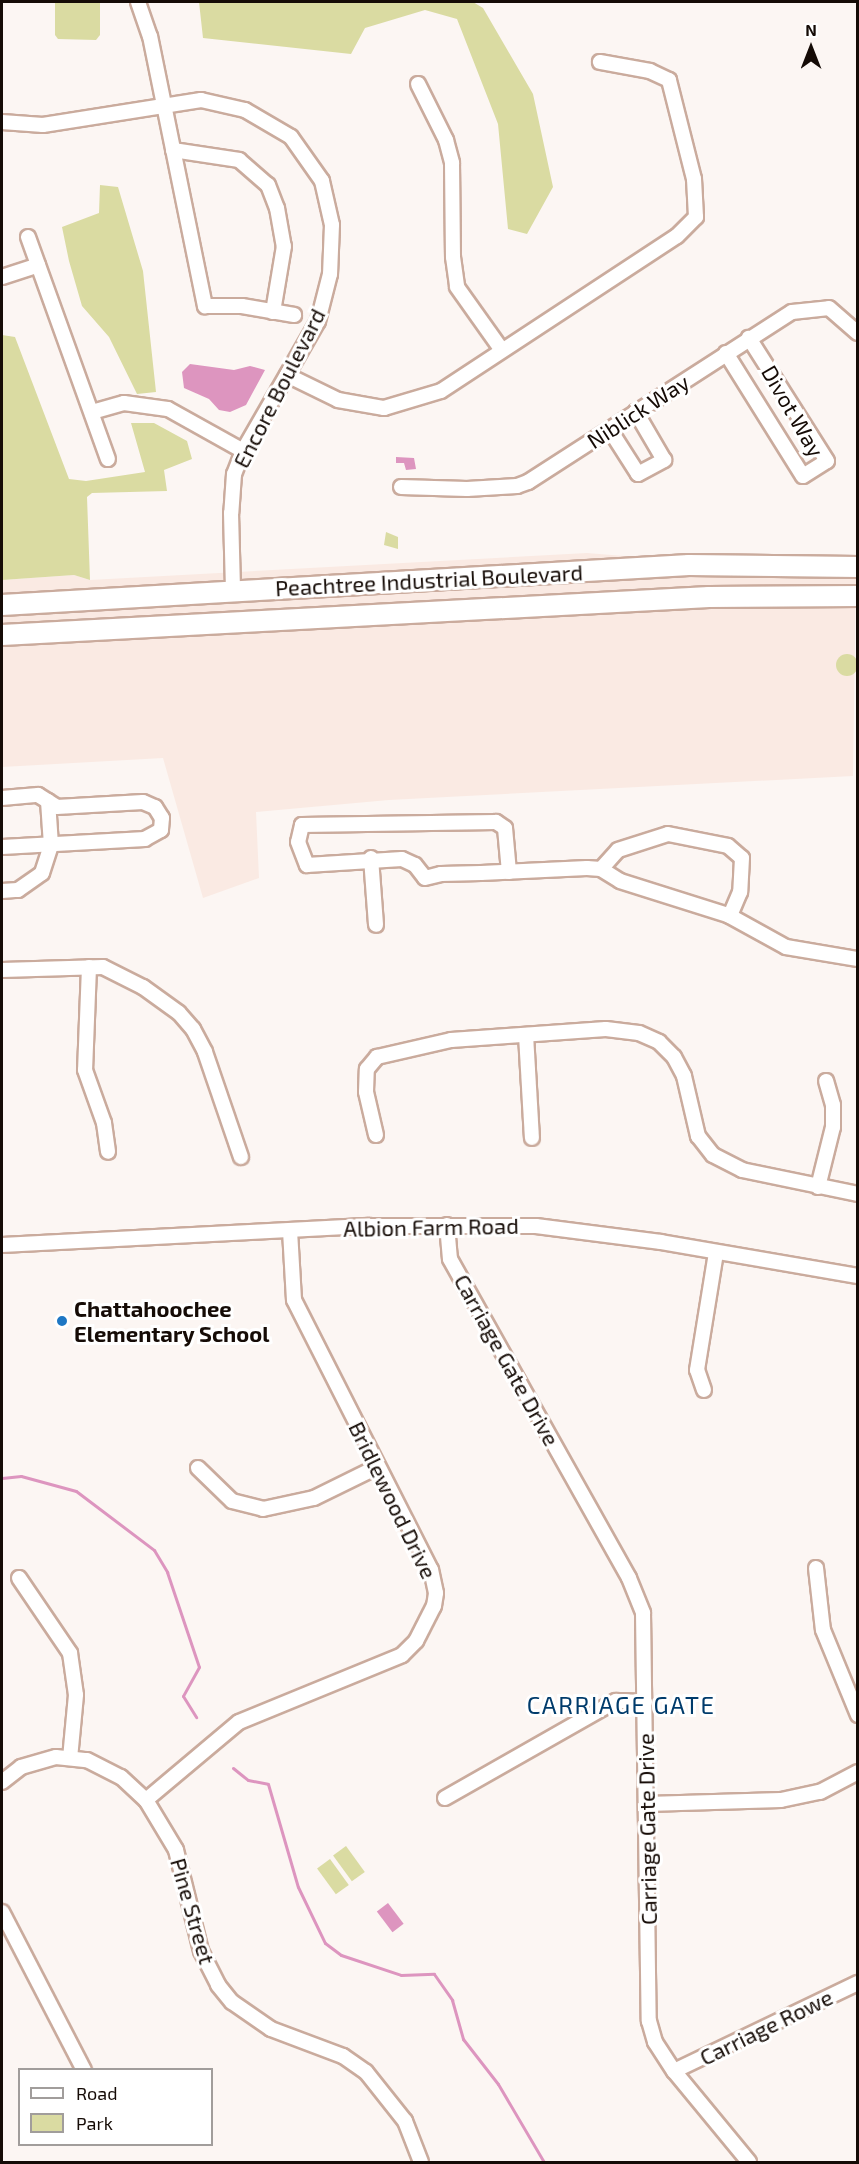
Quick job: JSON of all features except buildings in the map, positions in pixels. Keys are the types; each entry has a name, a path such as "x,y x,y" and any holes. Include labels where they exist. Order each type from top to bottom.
{"highway":[{"name":"Peachtree Industrial Boulevard","path":"2,605 689,565 858,567"},
{"name":"Peachtree Industrial Boulevard","path":"2,635 642,600 858,596"}],"street":[{"path":"138,2 150,36 205,306 294,315"},
{"path":"287,375 338,400 384,408 441,391 501,349 677,236 696,217 694,179 669,80 650,70 600,62"},
{"path":"418,84 446,140 452,163 453,257 458,286 501,349"},
{"name":"Encore Boulevard","path":"2,122 43,124 201,100 245,110 291,137 322,181 332,225 330,274 318,321 243,451 234,474 231,513 234,592"},
{"path":"173,150 239,160 268,185 277,208 284,246 273,312"},
{"path":"28,237 108,459"},
{"path":"2,277 38,265"},
{"name":"Niblick Way","path":"401,487 517,486 610,430 792,312 829,308 858,333"},
{"name":"Divot Way","path":"726,353 803,476 827,461 749,338"},
{"path":"92,412 124,403 168,409 243,451"},
{"path":"610,430 638,474 664,460 636,412"},
{"path":"2,798 38,795 57,807 143,802 155,807 162,818 161,830 145,839 2,848"},
{"path":"2,891 18,890 42,873 51,845 48,801"},
{"path":"509,872 505,828 496,822 302,825 299,833 298,842 307,865 371,858 402,859 415,865 426,878 601,869 620,881 730,916 786,947 858,959"},
{"path":"601,869 618,850 668,834 728,846 742,858 740,892 730,916"},
{"path":"371,858 376,925"},
{"path":"89,967 85,1070 104,1123 108,1152"},
{"path":"2,970 103,967 143,987 193,1029 241,1157"},
{"path":"376,1135 366,1092 367,1069 377,1057 451,1040 606,1029 639,1033 659,1042 684,1076 698,1136 713,1155 742,1170 858,1194"},
{"path":"526,1035 532,1138"},
{"path":"818,1187 833,1127 832,1105 826,1081"},
{"name":"Albion Farm Road","path":"2,1245 290,1230 447,1225 536,1226 858,1276"},
{"name":"Carriage Gate Drive","path":"447,1225 450,1259 629,1578 643,1613 649,2021 655,2042 674,2071 749,2163"},
{"name":"Bridlewood Drive","path":"146,1800 239,1722 402,1655 416,1641 434,1606 434,1583 294,1300 290,1230"},
{"path":"704,1390 697,1370 716,1253"},
{"path":"198,1468 232,1501 263,1509 314,1498 377,1467"},
{"path":"816,1568 823,1630 858,1715"},
{"path":"19,1578 70,1653 76,1695 70,1758"},
{"path":"445,1798 616,1701 645,1702"},
{"name":"Pine Street","path":"2,1782 21,1767 42,1758 70,1758 105,1767 146,1800 176,1850 201,1951 218,1985 232,2002 271,2029 343,2056 366,2072 405,2121 421,2162"},
{"path":"647,1804 744,1804 781,1800 820,1792 858,1772"},
{"path":"2,1912 83,2068"},
{"name":"Carriage Rowe","path":"674,2071 858,1983"}],"shaded area":[{"path":"190,364 234,370 250,366 265,370 246,405 230,412 219,410 209,399 184,388 182,372"},
{"path":"396,457 414,458 416,469 406,470 404,463 396,463"},
{"path":"587,553 856,575 853,776 389,800 256,812 259,878 203,898 163,758 2,767 2,580 74,575 90,580"},
{"path":"388,1903 404,1924 392,1932 377,1911"}],"green space":[{"path":"55,2 100,2 100,35 96,40 58,39 55,35"},
{"path":"199,2 473,2 483,8 533,94 553,187 527,234 508,229 498,124 457,19 425,10 365,28 351,54 203,38"},
{"path":"100,185 118,187 143,271 156,392 137,394 109,337 82,306 69,261 62,227 99,213"},
{"path":"2,335 15,337 69,479 86,481 145,472 131,423 154,423 187,441 192,459 164,470 167,491 92,493 87,497 90,580 74,575 2,580"},
{"path":"386,532 398,537 398,549 384,545"},
{"path":"847,654 855,657 858,665 855,673 847,676 839,673 836,665 839,657"},
{"path":"346,1846 365,1872 352,1881 333,1855"},
{"path":"330,1859 349,1885 336,1894 317,1868"}],"waterway":[{"path":"2,1478 21,1476 76,1491 154,1550 167,1572 199,1667 183,1696 196,1717"},
{"path":"233,1768 248,1780 268,1784 298,1887 325,1943 341,1955 401,1975 434,1974 452,2000 463,2039 498,2084 544,2162"}],"place":[{"name":"Chattahoochee Elementary School","path":"62,1321"}],"district":[{"name":"CARRIAGE GATE","path":"621,1705"}]}
